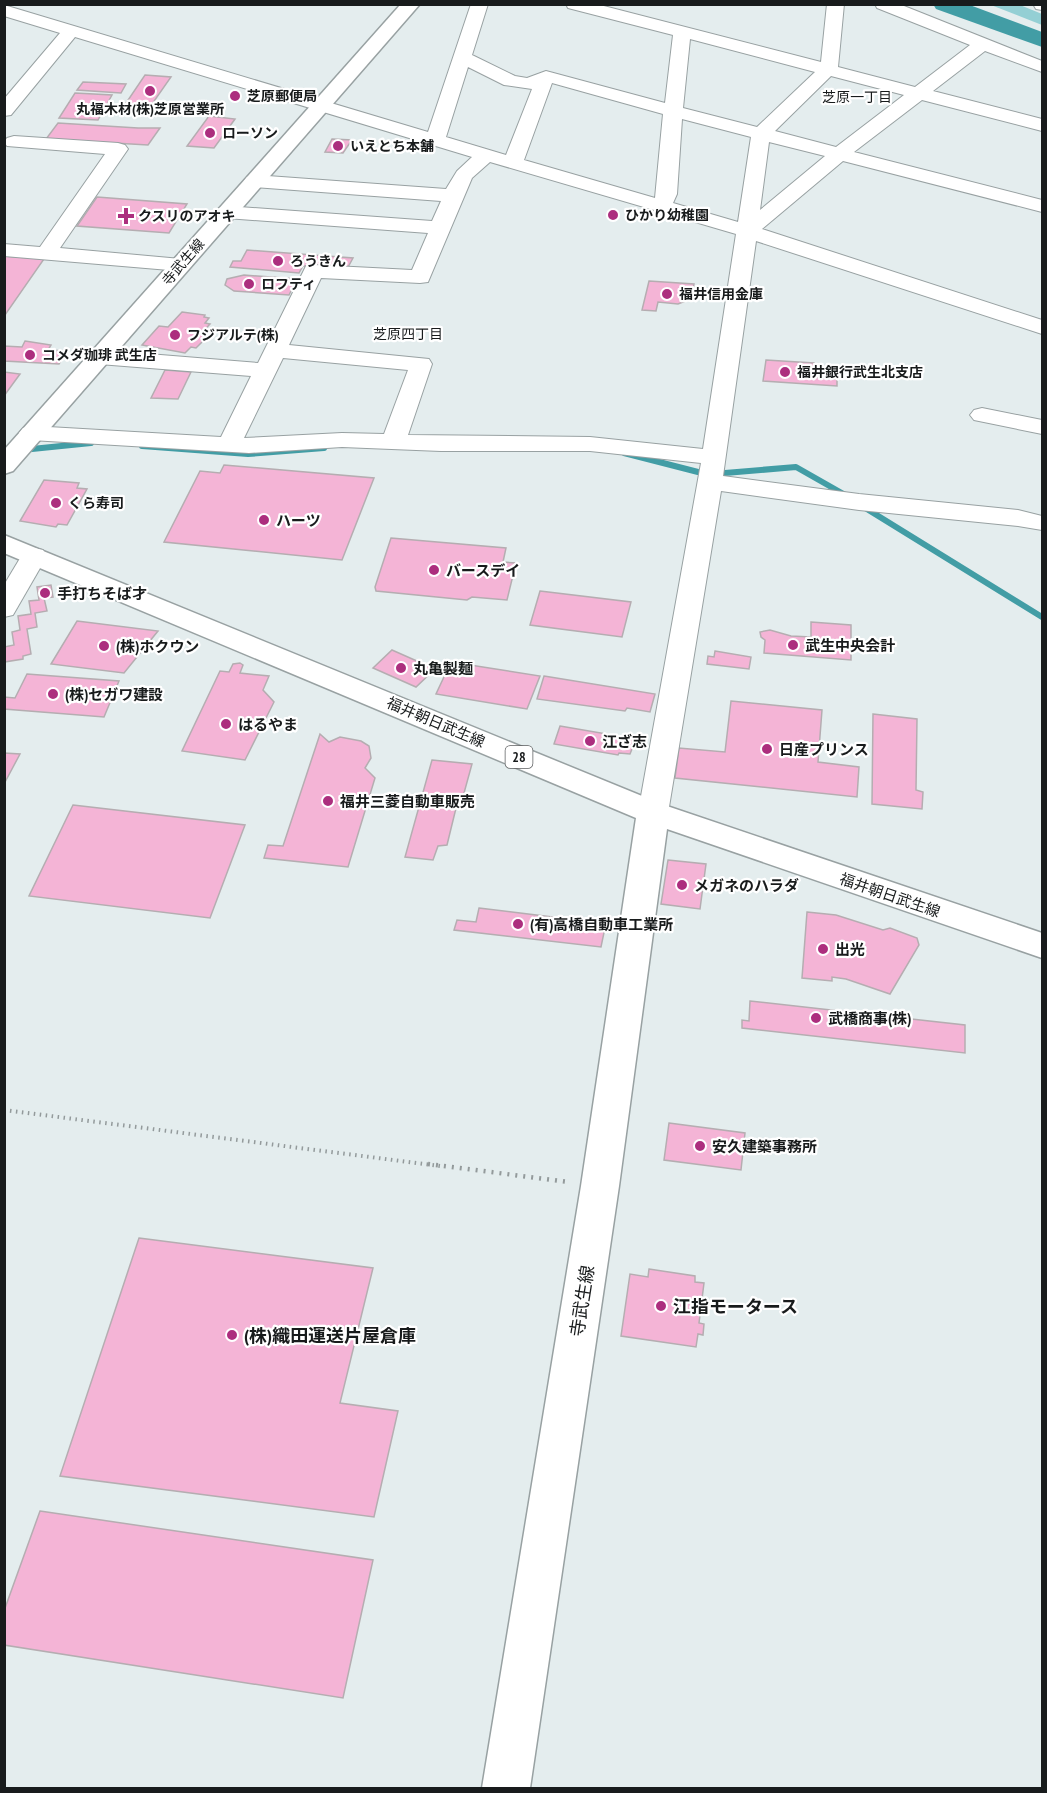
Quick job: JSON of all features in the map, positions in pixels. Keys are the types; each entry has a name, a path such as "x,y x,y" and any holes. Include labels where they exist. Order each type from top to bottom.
{"main road":[{"name":"寺武生線","path":"4,466 411,4"},
{"name":"福井朝日武生線","path":"4,543 653,813 1042,946"},
{"name":"寺武生線","path":"506,1788 600,1186 653,813"}],"street":[{"path":"435,140 480,4"},
{"path":"574,4 1042,125"},
{"path":"653,813 714,457 761,134 829,69 836,4"},
{"path":"883,4 1042,67"},
{"path":"4,10 1038,320"},
{"path":"46,253 118,149 12,127 71,31"},
{"path":"662,206 667,194 682,32"},
{"path":"747,231 838,154 984,43"},
{"path":"463,58 510,81 529,84 546,76 1042,206"},
{"path":"513,162 546,76"},
{"path":"229,445 314,271 420,277 464,175 488,154"},
{"path":"254,181 453,196"},
{"path":"226,212 441,228"},
{"path":"4,250 181,265"},
{"path":"99,357 421,364 394,440"},
{"path":"982,415 1042,427"},
{"path":"31,433 249,446 342,440 394,440 441,444 590,444 714,457"},
{"path":"710,482 859,502 1018,518 1042,523"},
{"path":"4,609 34,556"}],"path":[{"path":"4,1110 600,1186"}],"shaded area":[{"path":"991,5 1020,5 1042,14 1042,25"}],"building":[{"path":"145,75 171,77 150,107 124,106"},
{"path":"83,82 126,84 121,93 77,90"},
{"path":"75,93 112,95 98,120 59,118"},
{"path":"209,116 235,119 214,148 187,146"},
{"path":"58,123 160,128 148,145 46,139"},
{"path":"332,139 352,140 343,153 325,152"},
{"path":"97,197 187,204 169,233 77,226"},
{"path":"247,250 353,258 347,269 303,266 299,273 230,267 233,261 241,261"},
{"path":"4,256 44,259 5,315"},
{"path":"244,275 297,279 289,295 234,291 225,285 227,279"},
{"path":"649,281 694,284 693,289 701,289 699,296 692,295 691,299 678,304 658,302 656,311 642,310"},
{"path":"182,312 205,315 204,317 209,318 205,323 210,324 201,334 208,336 196,348 191,347 185,353 142,345 159,326 168,327"},
{"path":"25,341 51,345 48,350 67,351 59,364 4,361 4,346 22,347"},
{"path":"766,360 814,363 812,377 837,379 837,386 763,381"},
{"path":"165,370 191,372 178,399 151,398"},
{"path":"4,372 20,374 4,396"},
{"path":"224,465 374,478 342,560 164,542 200,471 220,473"},
{"path":"44,480 79,483 77,488 87,489 67,525 58,524 56,527 20,521"},
{"path":"391,538 506,548 503,562 516,563 507,600 472,597 467,600 376,591 375,587"},
{"path":"51,585 53,597 44,598 47,611 35,613 37,627 27,629 31,654 23,656 23,659 4,662 4,647 14,645 12,632 20,630 18,616 31,614 29,601 39,600 37,587"},
{"path":"540,591 631,602 622,637 530,625"},
{"path":"77,621 158,631 124,673 51,664"},
{"path":"811,622 851,625 851,660 764,653 765,640 761,637 760,632 770,630 791,636 811,637"},
{"path":"392,650 435,669 416,687 373,668"},
{"path":"715,651 751,657 749,669 707,664 708,656 714,657"},
{"path":"451,662 540,676 527,709 436,694"},
{"path":"233,664 243,665 240,673 269,676 263,690 274,702 245,760 182,751 220,671 229,672"},
{"path":"27,674 119,681 104,717 4,709 4,697 15,698"},
{"path":"544,676 655,694 650,712 627,708 625,711 537,699"},
{"path":"731,701 822,710 818,762 859,767 857,797 675,778 679,748 725,752"},
{"path":"873,714 917,719 916,790 923,792 922,809 872,804"},
{"path":"560,726 636,739 630,754 619,753 618,755 554,744"},
{"path":"320,734 329,742 340,737 361,741 369,746 371,758 365,768 375,778 348,867 264,858 268,845 283,846"},
{"path":"4,753 20,754 4,784"},
{"path":"432,760 472,764 461,804 457,804 447,845 438,846 433,860 405,857"},
{"path":"73,805 245,825 210,918 29,896"},
{"path":"668,860 706,864 700,909 661,904"},
{"path":"479,908 560,918 559,922 572,923 573,919 606,923 601,947 454,930 457,920 476,922"},
{"path":"807,912 836,915 883,930 890,928 917,938 919,945 890,994 846,979 832,977 832,981 802,978"},
{"path":"750,1001 965,1025 965,1053 742,1028 742,1020 749,1021"},
{"path":"669,1123 745,1133 741,1170 664,1160"},
{"name":"(株)織田運送片屋倉庫","path":"139,1238 373,1268 340,1403 398,1411 374,1517 60,1476"},
{"path":"649,1269 695,1276 695,1282 704,1283 699,1323 704,1324 703,1335 698,1334 696,1347 621,1336 630,1274 648,1277"},
{"path":"40,1511 373,1560 343,1698 4,1645 4,1611"}],"waterway":[{"path":"944,4 1042,40"},
{"path":"22,450 91,443"},
{"path":"142,446 248,454 324,448"},
{"path":"624,453 698,472 725,473 796,467 847,496"},
{"path":"862,506 1042,617"}],"place":[{"name":"丸福木材(株)芝原営業所","path":"150,91"},
{"name":"芝原郵便局","path":"235,96"},
{"name":"ローソン","path":"210,133"},
{"name":"いえとち本舗","path":"338,146"},
{"name":"ひかり幼稚園","path":"613,215"},
{"name":"クスリのアオキ","path":"126,216"},
{"name":"ろうきん","path":"278,261"},
{"name":"ロフティ","path":"249,284"},
{"name":"福井信用金庫","path":"667,294"},
{"name":"フジアルテ(株)","path":"175,335"},
{"name":"コメダ珈琲 武生店","path":"30,355"},
{"name":"福井銀行武生北支店","path":"785,372"},
{"name":"くら寿司","path":"56,503"},
{"name":"ハーツ","path":"264,520"},
{"name":"バースデイ","path":"434,570"},
{"name":"手打ちそば才","path":"45,593"},
{"name":"武生中央会計","path":"793,645"},
{"name":"(株)ホクウン","path":"104,646"},
{"name":"丸亀製麺","path":"401,668"},
{"name":"(株)セガワ建設","path":"53,694"},
{"name":"はるやま","path":"226,724"},
{"name":"江ざ志","path":"590,741"},
{"name":"日産プリンス","path":"767,749"},
{"name":"福井三菱自動車販売","path":"328,801"},
{"name":"メガネのハラダ","path":"682,885"},
{"name":"(有)高橋自動車工業所","path":"518,924"},
{"name":"出光","path":"823,949"},
{"name":"武橋商事(株)","path":"816,1018"},
{"name":"安久建築事務所","path":"700,1146"},
{"name":"江指モータース","path":"661,1306"},
{"name":"(株)織田運送片屋倉庫","path":"232,1335"}],"district":[{"name":"芝原一丁目","path":"857,97"},
{"name":"芝原四丁目","path":"408,334"}]}
